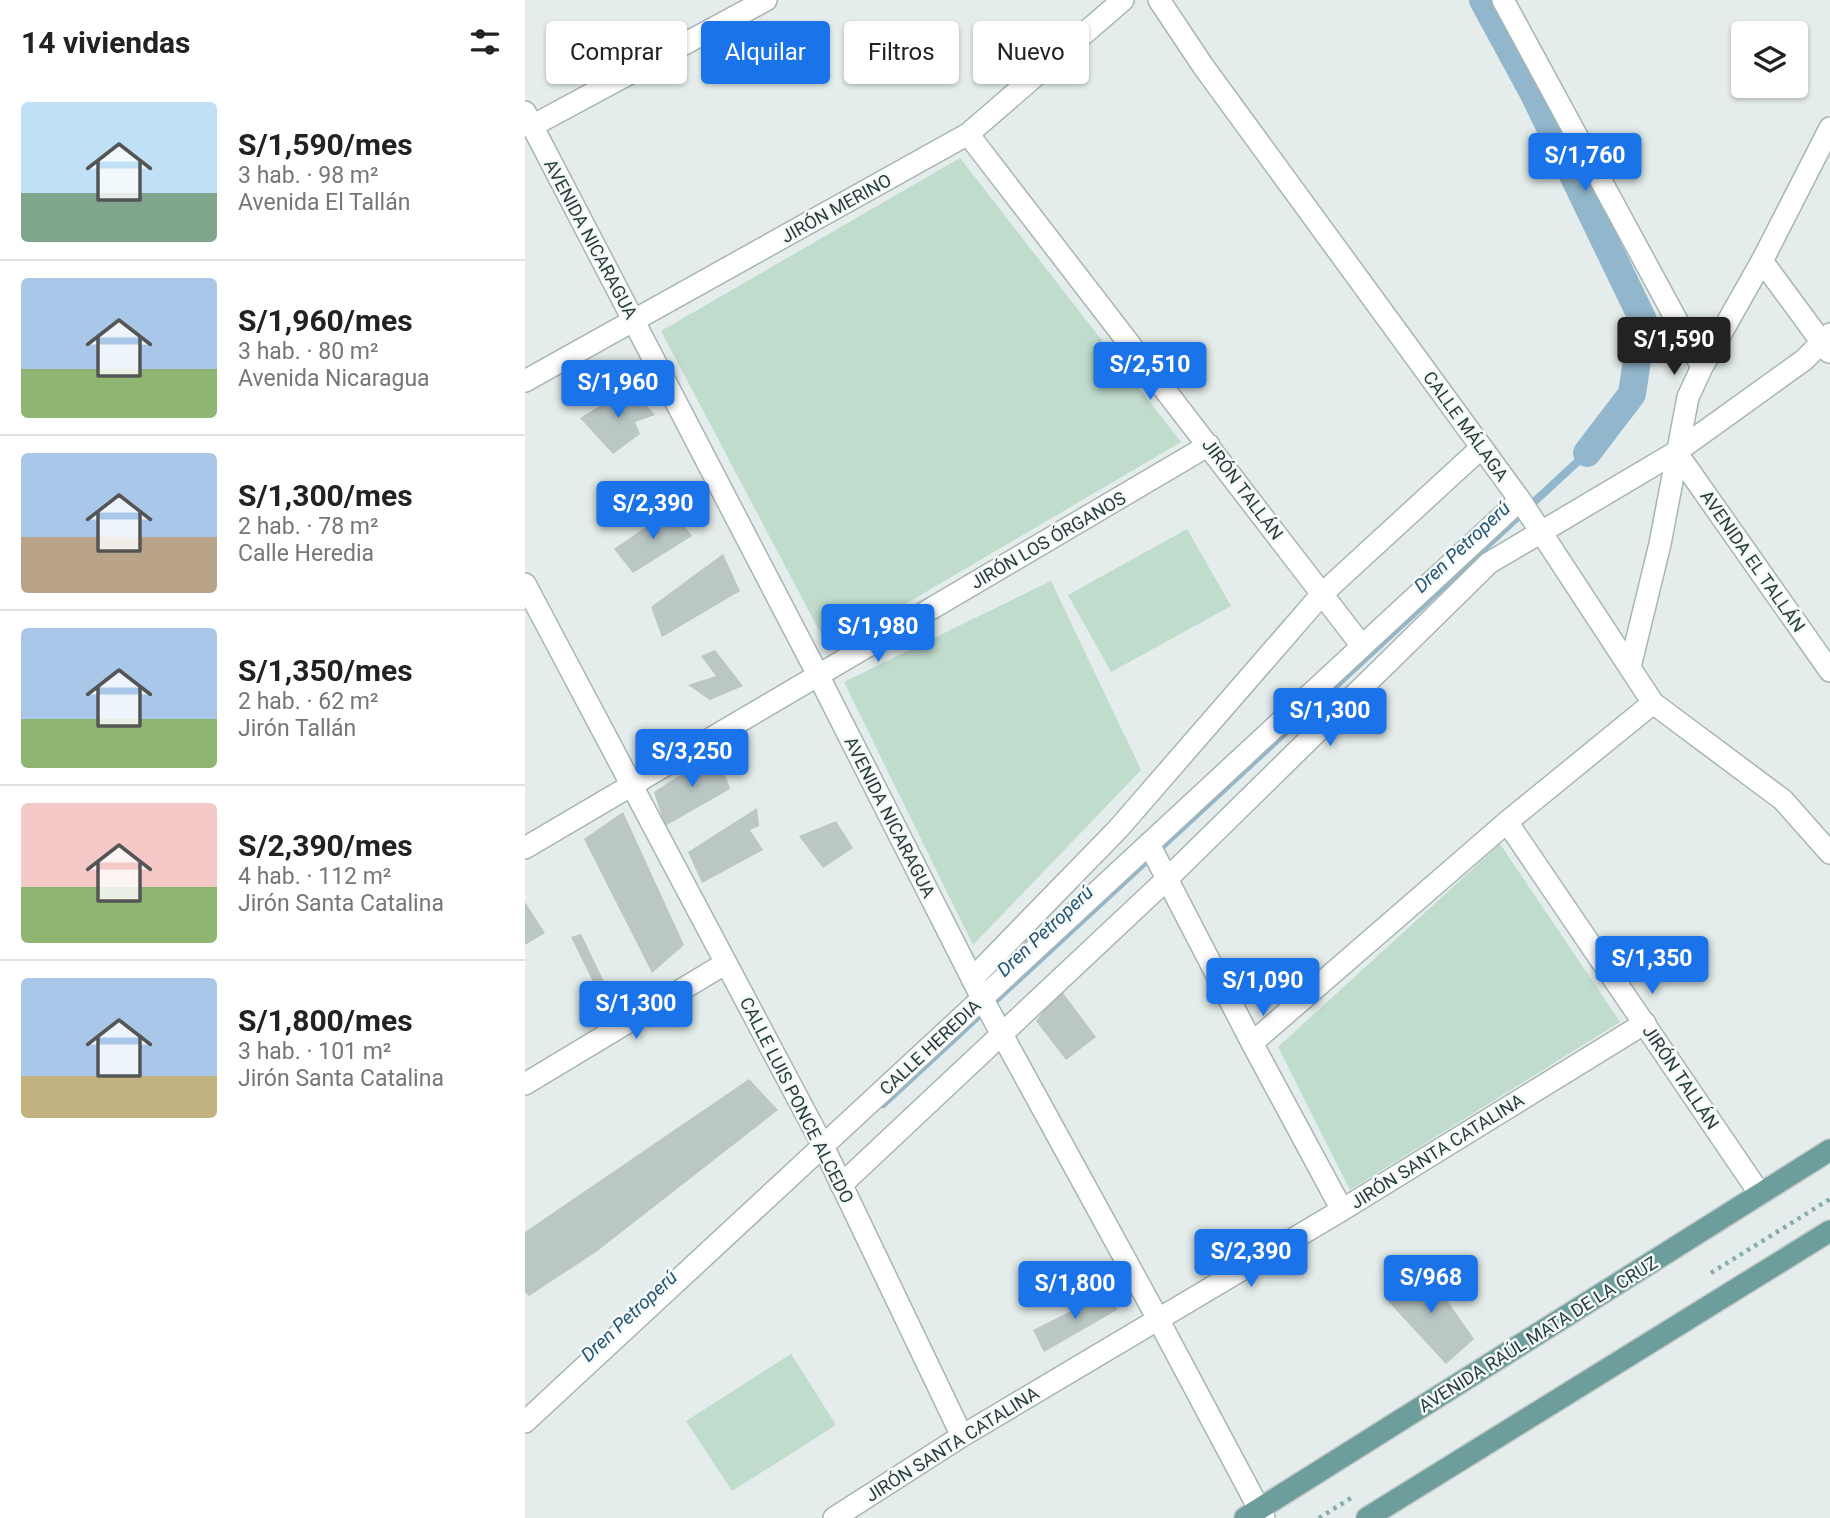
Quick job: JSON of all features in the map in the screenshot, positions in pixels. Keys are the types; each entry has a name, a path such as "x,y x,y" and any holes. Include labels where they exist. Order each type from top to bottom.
{"main road":[{"name":"AVENIDA RAÚL MATA DE LA CRUZ","path":"1256,1515 1830,1150"},
{"path":"1367,1518 1830,1231"}],"street":[{"path":"529,119 766,0"},
{"name":"JIRÓN MERINO","path":"525,381 968,134 1123,0"},
{"name":"CALLE MÁLAGA","path":"1159,0 1203,66 1520,500 1653,704 1783,800 1830,853"},
{"path":"1503,0 1702,367"},
{"name":"AVENIDA NICARAGUA","path":"529,119 818,675 982,999 1158,1319 1256,1515"},
{"path":"1630,667 1660,544 1688,397 1830,128"},
{"name":"JIRÓN TALLÁN","path":"968,134 1362,646"},
{"path":"841,1185 1167,879 1489,563 1676,452 1827,343 1762,261"},
{"name":"JIRÓN LOS ÓRGANOS","path":"525,848 1209,445"},
{"path":"972,979 1118,829 1322,594 1481,448"},
{"name":"AVENIDA EL TALLÁN","path":"1676,452 1830,671"},
{"name":"CALLE HEREDIA","path":"525,1422 1520,500"},
{"name":"CALLE LUIS PONCE ALCEDO","path":"528,596 632,785 823,1146 962,1436"},
{"path":"1252,1043 1507,822 1653,704"},
{"name":"JIRÓN TALLÁN","path":"1507,822 1760,1194"},
{"path":"1149,844 1342,1210"},
{"path":"525,1084 726,963"},
{"name":"JIRÓN SANTA CATALINA","path":"834,1518 962,1436 1342,1210 1645,1023"}],"green space":[{"path":"960,158 1181,442 829,649 661,331"},
{"path":"1187,529 1231,606 1111,672 1068,595"},
{"path":"1051,581 1141,770 973,945 844,682"},
{"path":"1500,844 1620,1022 1350,1190 1278,1047"},
{"path":"791,1354 836,1425 732,1491 686,1421"}],"building":[{"path":"631,387 655,415 635,422 640,434 613,454 580,418"},
{"path":"672,509 692,536 633,573 614,549"},
{"path":"723,554 740,591 662,637 651,607"},
{"path":"715,650 743,686 710,700 688,685 716,676 701,656"},
{"path":"717,751 730,789 665,826 654,792"},
{"path":"757,808 759,826 750,830 763,850 702,883 688,852"},
{"path":"623,812 684,945 652,973 584,839"},
{"path":"836,821 853,848 823,868 799,836"},
{"path":"525,902 545,933 525,945"},
{"path":"581,934 611,996 602,1000 571,937"},
{"path":"1060,989 1096,1037 1066,1060 1036,1021"},
{"path":"749,1079 778,1110 596,1252 529,1296 525,1292 525,1232"},
{"path":"1423,1266 1474,1339 1446,1364 1386,1299"},
{"path":"1113,1290 1117,1310 1044,1352 1033,1330"}],"waterway":[{"path":"1483,0 1533,92 1643,320 1632,394 1587,453"},
{"name":"Dren Petroperú","path":"883,1104 1587,453"}]}
